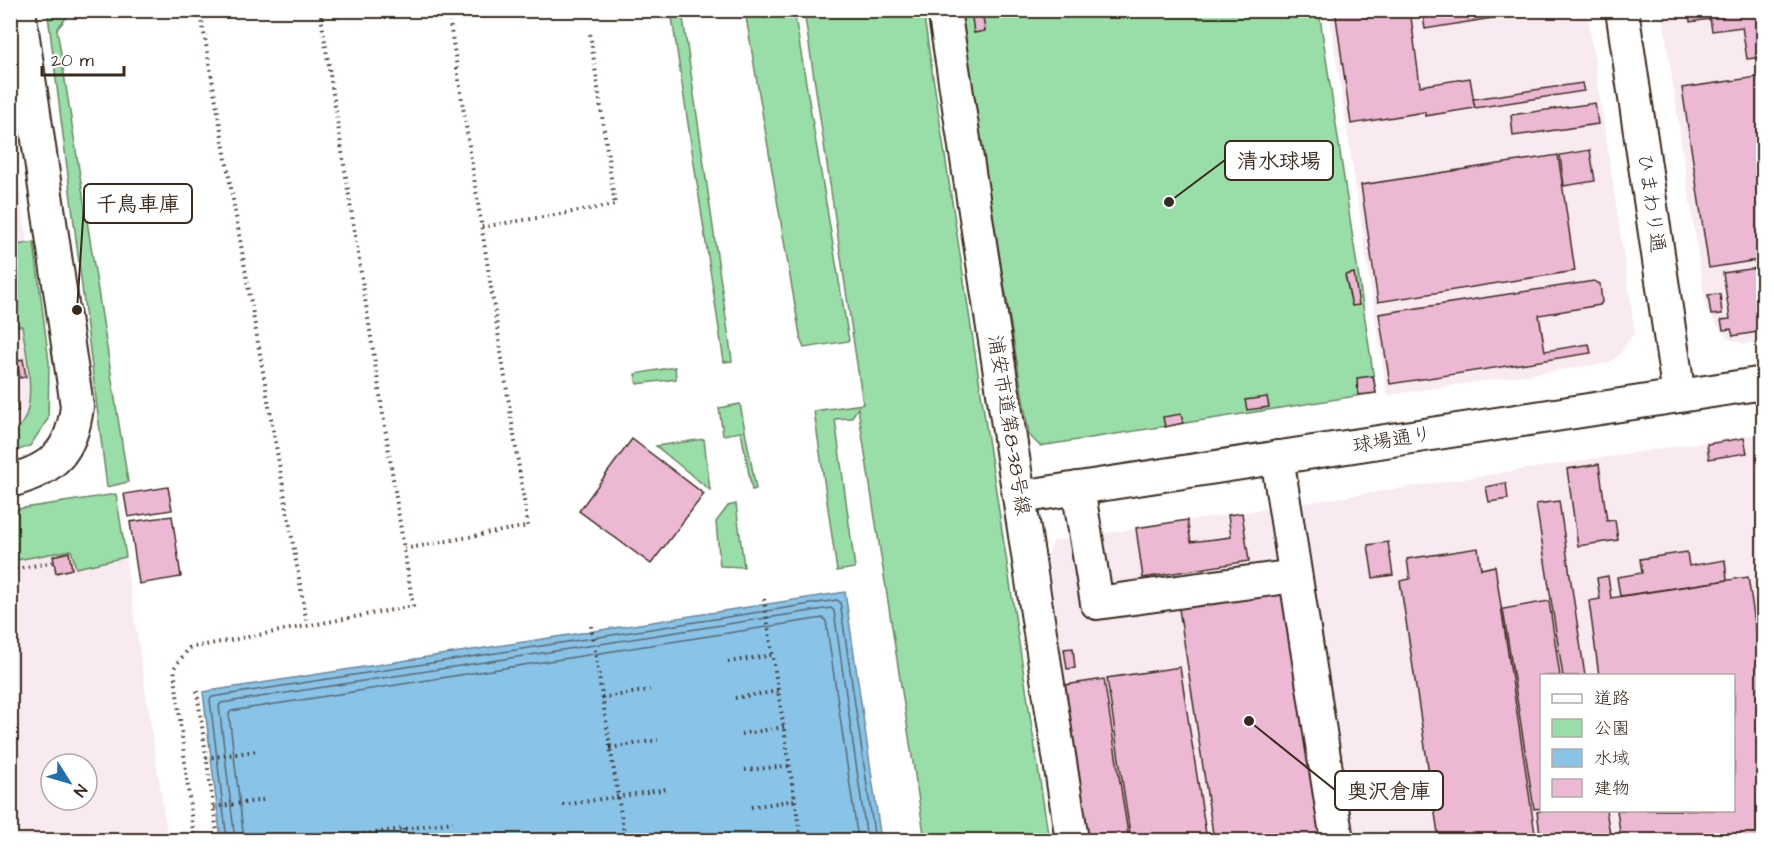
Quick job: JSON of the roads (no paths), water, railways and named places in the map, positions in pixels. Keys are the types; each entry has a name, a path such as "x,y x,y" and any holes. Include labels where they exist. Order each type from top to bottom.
{"street":[{"path":"10,481 41,472 56,461 68,443 75,425 77,406 19,10"},
{"name":"浦安市道第8-38号線","path":"944,10 1072,840"},
{"name":"ひまわり通","path":"1622,10 1679,396"},
{"name":"球場通り","path":"1020,497 1764,383"},
{"path":"1277,457 1337,840"},
{"path":"1078,488 1097,603 1296,576"}],"water":[{"path":"845,592 881,840 221,840 203,692"}],"place":[{"name":"清水球場","path":"1169,202"},
{"name":"千鳥車庫","path":"77,310"},
{"name":"奥沢倉庫","path":"1249,721"}]}
